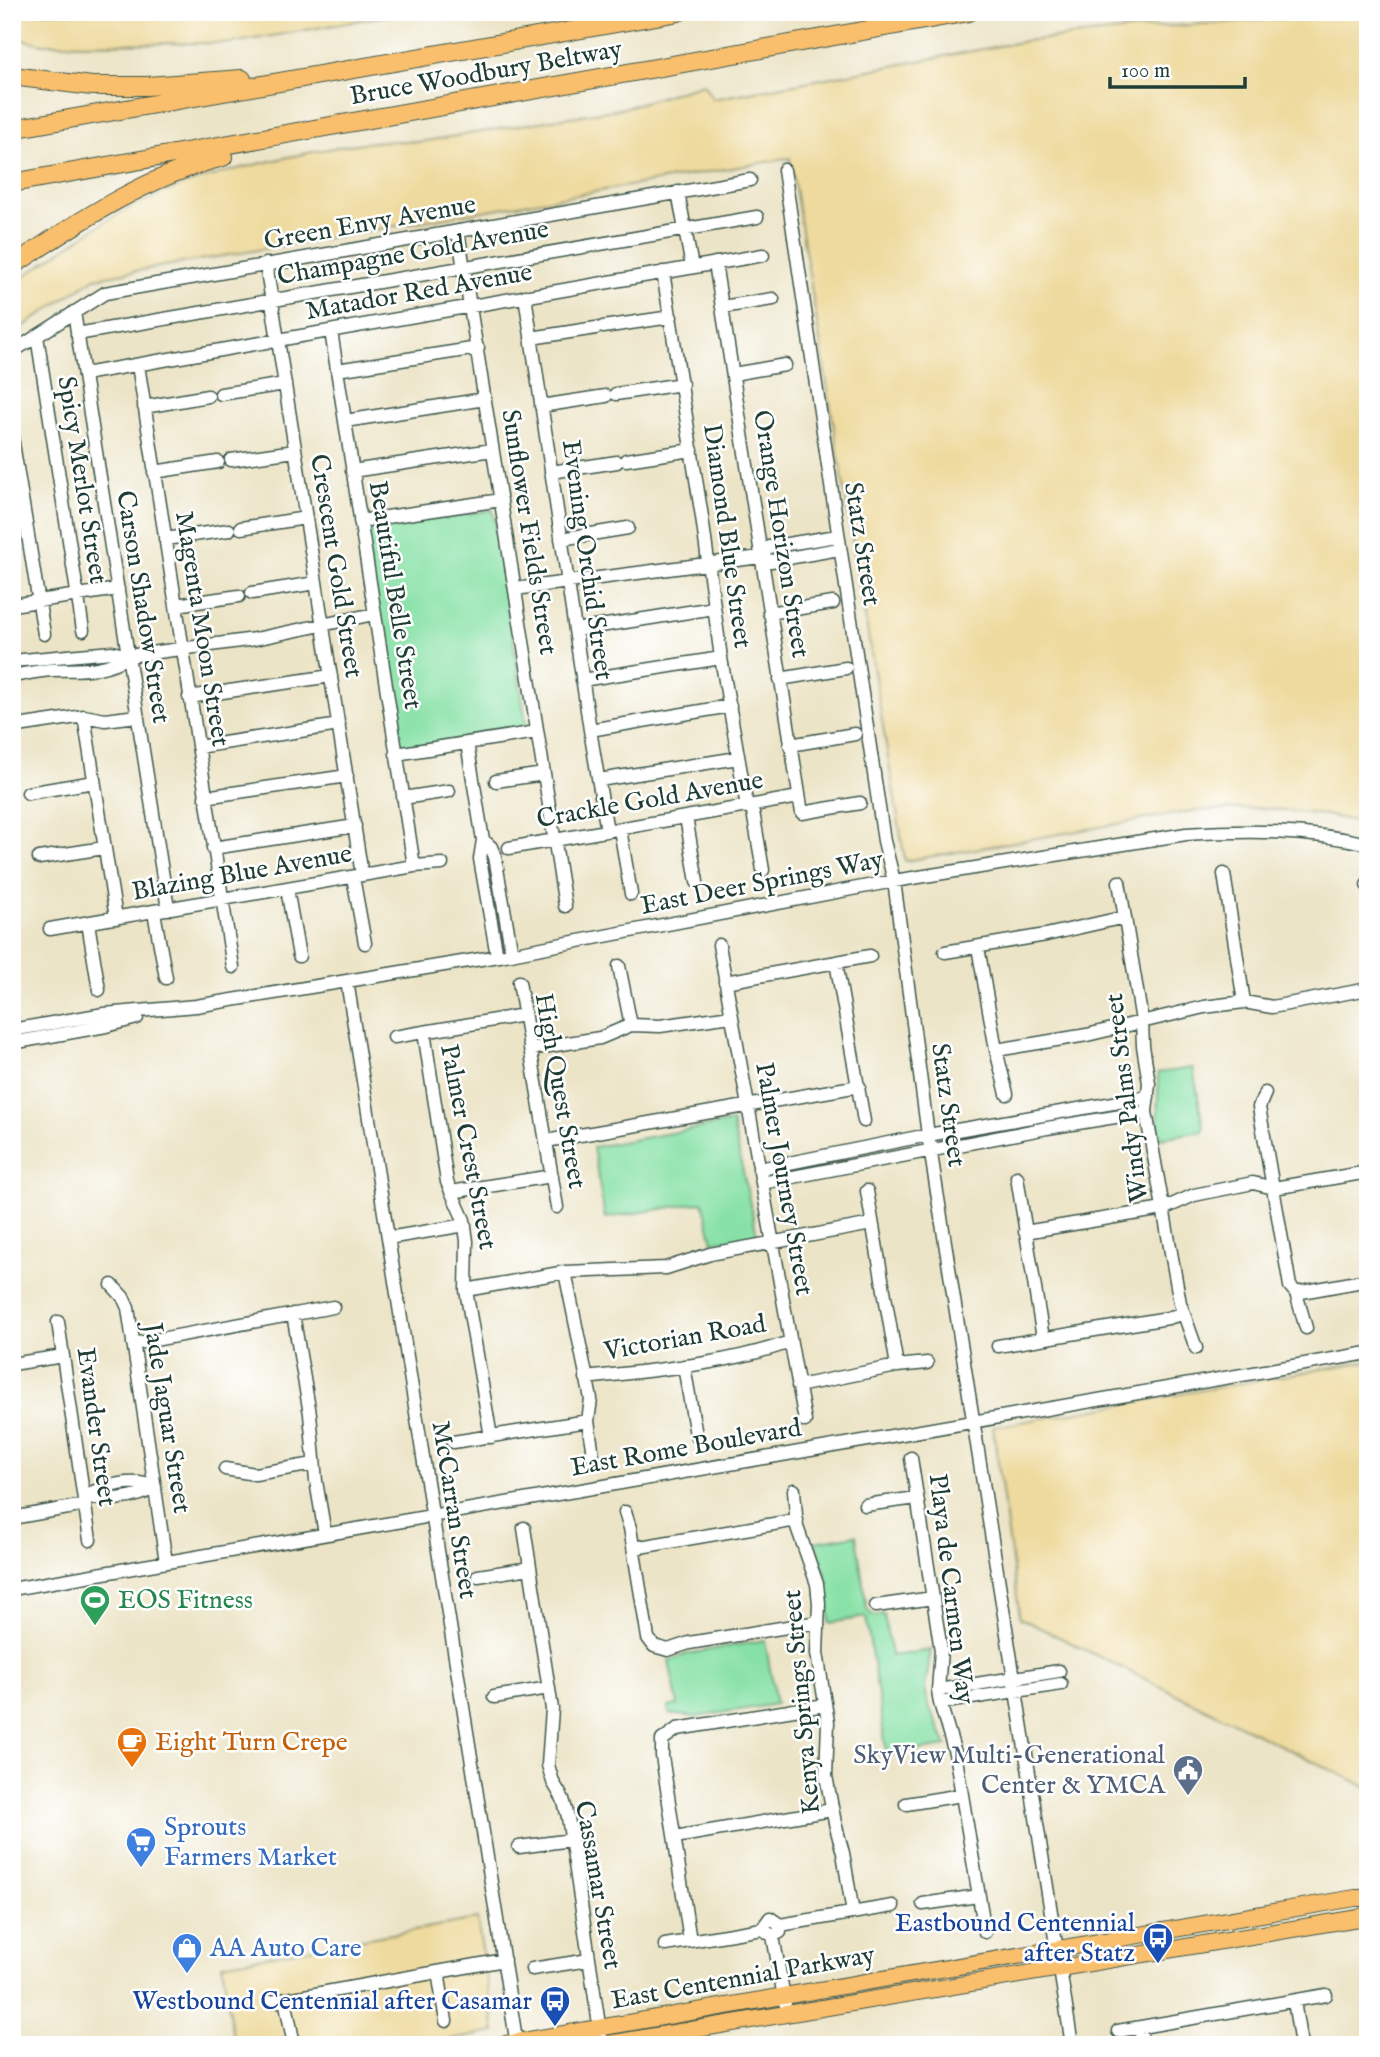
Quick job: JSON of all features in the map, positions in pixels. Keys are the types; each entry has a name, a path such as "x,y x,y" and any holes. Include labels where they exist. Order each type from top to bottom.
{"highway":[{"name":"Bruce Woodbury Beltway","path":"12,129 679,12"},
{"name":"Bruce Woodbury Beltway","path":"12,183 969,12"},
{"path":"12,76 92,86 147,86 353,70"},
{"path":"12,266 74,225 133,191 204,162 404,114"}],"main road":[{"name":"East Centennial Parkway","path":"499,2045 1368,1898"},
{"path":"1294,1928 1312,1916 1336,1912 1340,1908 1340,1901"},
{"name":"East Centennial Parkway","path":"602,2045 1368,1914"}],"street":[{"name":"Statz Street","path":"784,170 884,841 894,881 928,1135 1072,2045"},
{"name":"Green Envy Avenue","path":"12,352 105,293 750,180"},
{"path":"678,191 692,267"},
{"name":"Champagne Gold Avenue","path":"77,334 757,217"},
{"name":"Sunflower Fields Street","path":"458,231 565,906"},
{"name":"Matador Red Avenue","path":"84,374 763,255"},
{"name":"Orange Horizon Street","path":"715,263 802,813 860,803"},
{"name":"Crescent Gold Street","path":"266,264 355,826 365,943"},
{"name":"Diamond Blue Street","path":"663,272 692,450 721,659 738,758 763,870"},
{"name":"Evening Orchid Street","path":"525,296 590,730 599,780 631,894"},
{"path":"722,307 773,299"},
{"name":"Carson Shadow Street","path":"74,312 168,909"},
{"path":"531,338 671,317"},
{"name":"Beautiful Belle Street","path":"331,331 414,866"},
{"name":"Spicy Merlot Street","path":"37,336 83,631"},
{"path":"337,370 478,348"},
{"name":"Magenta Moon Street","path":"138,365 233,967"},
{"path":"733,374 785,365"},
{"path":"144,407 285,384"},
{"path":"541,406 682,384"},
{"path":"345,421 485,400"},
{"path":"12,437 44,634"},
{"path":"352,471 492,450"},
{"path":"551,472 692,450"},
{"path":"154,472 295,451"},
{"path":"360,521 500,500"},
{"path":"165,539 306,517"},
{"path":"561,539 628,528"},
{"path":"515,589 760,557 769,547 838,542"},
{"path":"176,605 316,583"},
{"path":"12,605 118,589"},
{"path":"769,613 833,603"},
{"path":"575,630 714,608"},
{"path":"12,676 113,665 128,656 255,639 374,614"},
{"path":"12,661 112,652 128,656"},
{"path":"582,680 721,659"},
{"path":"780,679 846,668"},
{"path":"189,697 331,676"},
{"path":"590,730 730,706"},
{"path":"85,716 116,918"},
{"path":"19,726 85,716 105,720 137,716"},
{"path":"198,747 339,725"},
{"path":"396,754 537,732"},
{"path":"790,745 855,734"},
{"path":"467,743 483,840 480,859 497,956"},
{"path":"599,780 738,758"},
{"path":"496,781 544,774"},
{"path":"205,797 347,776"},
{"path":"28,793 94,782"},
{"path":"403,798 449,791"},
{"name":"Crackle Gold Avenue","path":"509,848 799,797"},
{"path":"687,817 697,882"},
{"path":"213,848 355,826"},
{"name":"East Deer Springs Way","path":"12,1043 106,1026 168,1010 512,954 894,881 1198,834 1278,831 1368,845"},
{"path":"483,840 493,851 512,954"},
{"path":"39,858 104,848"},
{"name":"Blazing Blue Avenue","path":"50,929 414,866 442,864"},
{"path":"1224,874 1244,1002"},
{"name":"Windy Palms Street","path":"1119,882 1142,1021 1149,1083 1146,1112 1184,1313 1196,1348"},
{"path":"287,889 299,956"},
{"path":"154,912 166,978"},
{"path":"945,952 1046,935 1125,917"},
{"path":"88,923 99,990"},
{"name":"Palmer Journey Street","path":"719,945 804,1421"},
{"path":"978,947 996,1050 1007,1094"},
{"path":"725,982 870,956"},
{"path":"836,962 864,1121"},
{"path":"619,966 631,1025"},
{"name":"McCarran Street","path":"347,981 431,1516 518,2043"},
{"name":"High Quest Street","path":"519,982 557,1207"},
{"path":"996,1050 1087,1035 1204,1007 1244,1002 1272,1007 1368,989"},
{"name":"East Deer Springs Way","path":"12,1030 104,1014 168,1010"},
{"path":"394,1037 524,1015"},
{"path":"530,1049 600,1038 631,1025 660,1026 732,1016"},
{"name":"Palmer Crest Street","path":"424,1032 447,1182 465,1225 466,1290 491,1437"},
{"path":"546,1141 859,1086"},
{"path":"1265,1094 1259,1107 1290,1286 1296,1293 1306,1328"},
{"path":"759,1170 928,1135 1148,1097"},
{"path":"762,1183 1146,1112"},
{"path":"1025,1232 1163,1209 1194,1195 1253,1183 1274,1188 1368,1172"},
{"path":"451,1192 552,1176"},
{"path":"1017,1177 1043,1338"},
{"path":"867,1191 897,1366"},
{"path":"466,1290 565,1272 666,1268 710,1254 872,1224"},
{"path":"388,1238 465,1225"},
{"path":"565,1272 591,1407 588,1421 593,1455"},
{"path":"1296,1293 1368,1280"},
{"name":"Jade Jaguar Street","path":"112,1285 123,1297 128,1308 166,1562"},
{"path":"133,1344 333,1307"},
{"path":"998,1346 1168,1318 1184,1313"},
{"path":"293,1314 310,1414 314,1464 325,1534"},
{"name":"Evander Street","path":"58,1321 90,1540"},
{"name":"Victorian Road","path":"586,1378 684,1366 761,1352 790,1342"},
{"name":"East Rome Boulevard","path":"12,1589 1368,1353"},
{"path":"12,1364 63,1356"},
{"path":"798,1386 897,1366 927,1363"},
{"path":"684,1366 696,1435"},
{"path":"453,1443 588,1421"},
{"name":"Playa de Carmen Way","path":"911,1458 941,1650 939,1697 953,1742 985,1932"},
{"path":"225,1469 255,1474 314,1464"},
{"path":"12,1518 85,1501 97,1489 144,1482 155,1487"},
{"name":"Kenya Springs Street","path":"794,1490 797,1520 817,1584 817,1653 828,1722 826,1776 853,1913"},
{"path":"865,1505 918,1498"},
{"path":"625,1512 634,1548 648,1638 654,1646 668,1650 689,1643 818,1622"},
{"path":"634,1548 797,1520"},
{"name":"Cassamar Street","path":"524,1528 552,1709 547,1754 549,1773 565,1807 602,2045"},
{"path":"478,1576 530,1567"},
{"path":"876,1606 933,1598"},
{"path":"939,1697 1060,1678"},
{"path":"494,1697 549,1688"},
{"path":"690,1941 662,1756 662,1740 677,1729 825,1706"},
{"path":"906,1804 962,1795"},
{"path":"675,1837 832,1810"},
{"path":"519,1847 571,1840"},
{"path":"923,1904 978,1896"},
{"path":"665,1945 772,1930 893,1906"},
{"path":"772,1930 787,2014"},
{"path":"271,2002 504,1960"},
{"path":"532,1969 589,1960"},
{"path":"438,1972 446,2021"},
{"path":"1118,2031 1326,1995"},
{"path":"285,1999 294,2045"},
{"path":"1294,2001 1301,2045"},
{"path":"1140,2028 1143,2045"}],"green space":[{"path":"493,510 527,730 399,750 364,529"},
{"path":"1193,1068 1204,1131 1159,1138 1158,1073"},
{"path":"732,1122 757,1235 713,1242 703,1202 605,1218 593,1147"},
{"path":"856,1535 867,1610 874,1616 884,1614 891,1656 931,1650 925,1688 928,1704 947,1746 887,1755 866,1617 829,1623 827,1581 814,1542"},
{"path":"765,1640 776,1704 696,1717 669,1714 668,1707 678,1705 669,1661 687,1654"}],"sand":[{"path":"12,12 408,12 232,43 43,44 12,37"},
{"path":"1344,14 1368,15 1368,824 1326,815 1261,808 1191,811 905,861 790,158 95,278 12,334 12,284 93,230 141,202 185,185 252,165 344,146 388,141 420,142 624,108 703,84 713,99 1026,41 1148,28"},
{"path":"1368,1361 1368,1788 1020,1618 993,1427"},
{"path":"477,1919 495,2032 421,2045 234,2045 222,1964"}],"place":[{"name":"EOS Fitness","path":"95,1627"},
{"name":"Eight Turn Crepe","path":"132,1769"},
{"name":"SkyView Multi-Generational Center & YMCA","path":"1188,1797"},
{"name":"Sprouts Farmers Market","path":"141,1869"},
{"name":"Eastbound Centennial after Statz","path":"1158,1965"},
{"name":"AA Auto Care","path":"187,1975"},
{"name":"Westbound Centennial after Casamar","path":"555,2028"}]}
